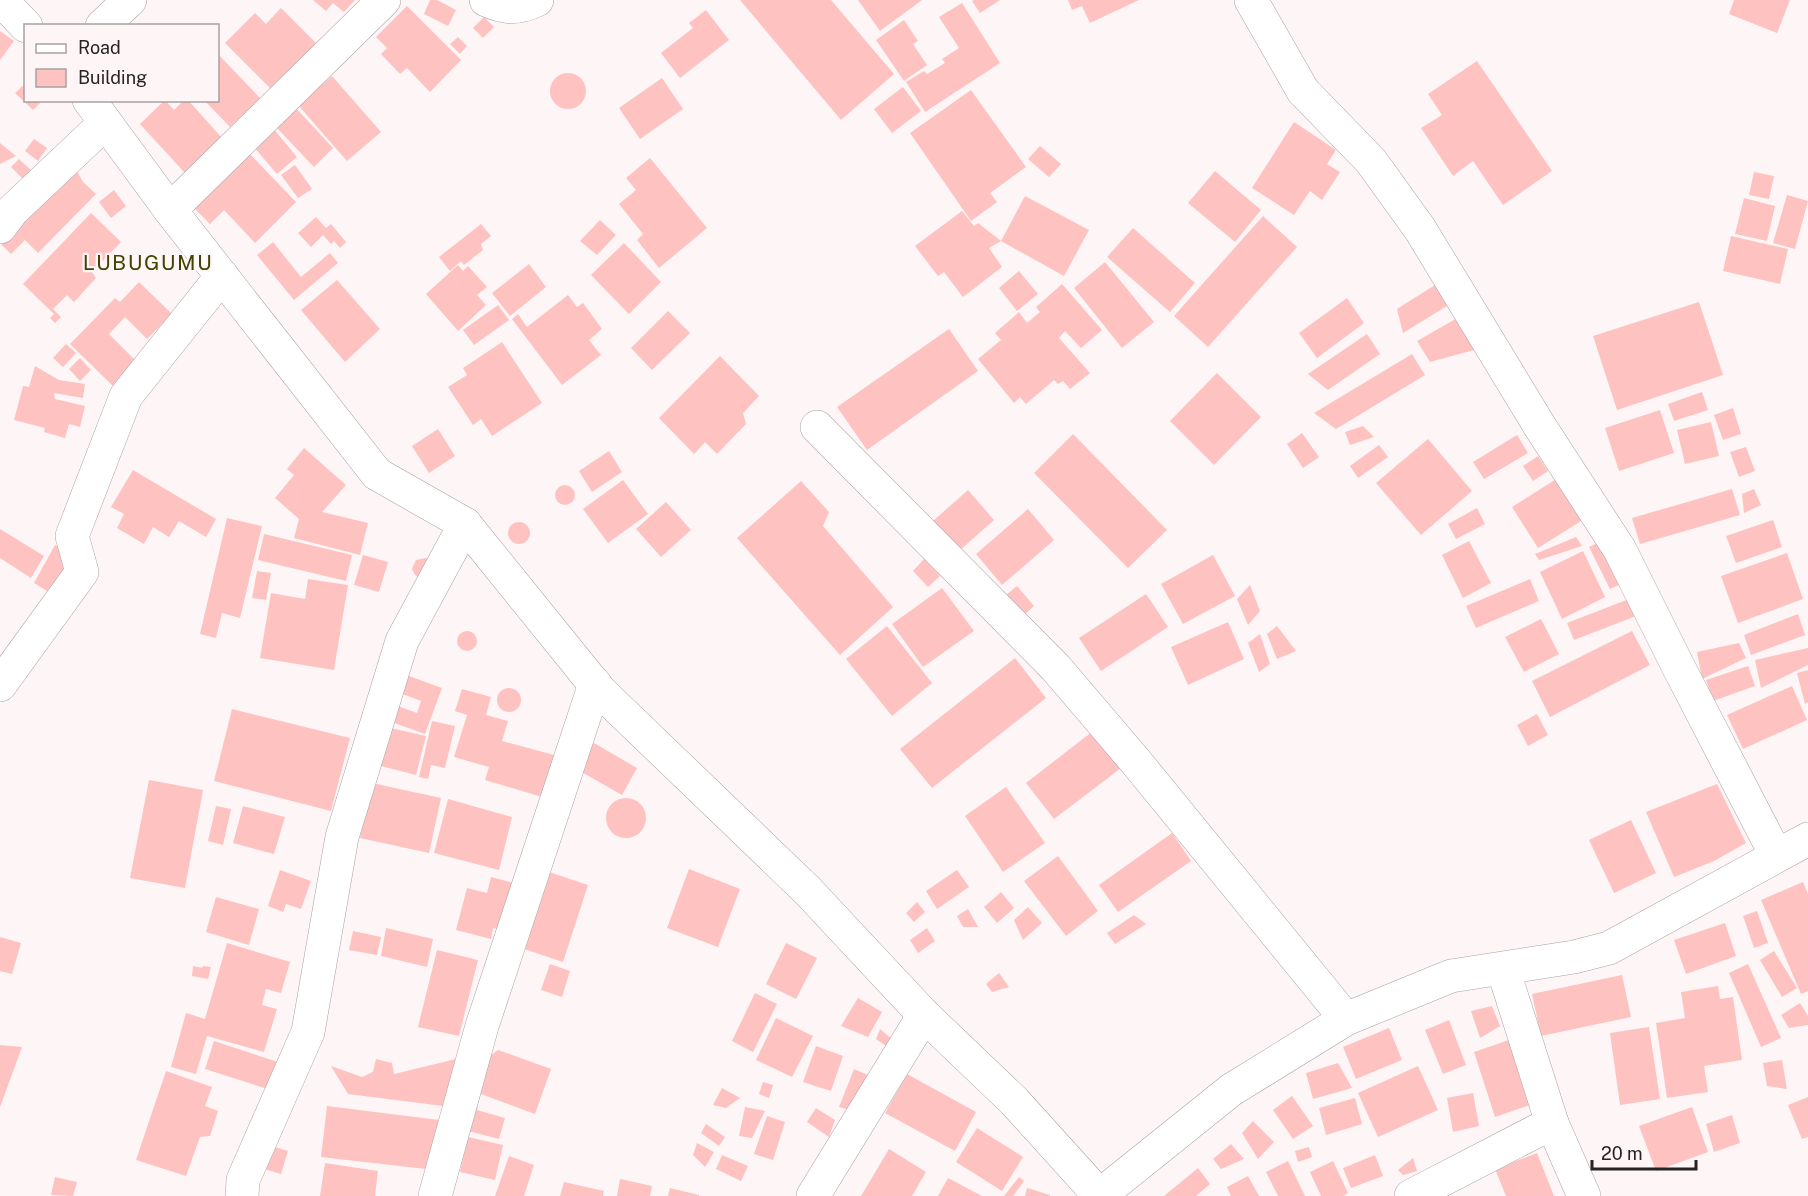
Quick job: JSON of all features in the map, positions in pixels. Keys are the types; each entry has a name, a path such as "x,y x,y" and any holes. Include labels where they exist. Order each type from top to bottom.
{"street":[{"path":"1,0 24,24"},
{"path":"104,24 130,0"},
{"path":"170,210 384,0"},
{"path":"486,0 500,7 523,7 537,0"},
{"path":"1251,0 1303,91 1371,161 1420,229 1539,424 1620,550 1678,668 1776,855"},
{"path":"0,228 97,112 170,210 377,474 465,524 594,684 808,891 924,1015 1014,1101 1100,1196 1231,1090 1346,1019 1451,976 1574,957 1609,948 1808,839"},
{"path":"0,685 82,572 72,536 126,396 222,276"},
{"path":"817,426 1056,668 1137,763 1346,1019"},
{"path":"242,1196 243,1180 308,1032 342,837 402,642 465,524"},
{"path":"435,1196 482,1026 594,684"},
{"path":"1503,969 1552,1123 1584,1196"},
{"path":"813,1196 924,1015"},
{"path":"1411,1196 1552,1123"}],"building":[{"path":"313,0 355,0 344,12 333,3 326,11"},
{"path":"430,0 437,0 456,10 448,26 424,14"},
{"path":"740,0 831,0 894,74 841,120"},
{"path":"858,0 922,0 880,31"},
{"path":"1000,0 980,13 972,1"},
{"path":"1068,0 1139,0 1090,23 1082,6 1072,10"},
{"path":"1734,0 1790,0 1777,33 1729,14"},
{"path":"962,3 1000,63 925,112 906,82 924,71 927,74 945,63 942,59 959,48 939,17"},
{"path":"407,6 461,60 430,92 407,68 400,74 381,54 387,48 376,37"},
{"path":"281,8 316,43 271,89 225,43 255,13 266,24"},
{"path":"706,10 729,40 680,78 661,53 693,28 689,23"},
{"path":"484,17 494,27 483,38 473,28"},
{"path":"904,20 918,41 913,44 927,65 904,81 876,40"},
{"path":"0,31 14,41 0,60"},
{"path":"458,37 467,46 460,54 450,44"},
{"path":"219,55 260,98 230,127 206,102 219,102"},
{"path":"1477,61 1552,171 1503,205 1473,161 1453,176 1421,128 1442,115 1428,94"},
{"path":"568,73 580,79 586,91 580,103 568,109 556,103 550,91 556,79"},
{"path":"332,76 381,132 347,161 298,105"},
{"path":"662,78 683,109 640,139 619,108"},
{"path":"24,85 24,102 15,93"},
{"path":"903,87 921,111 892,133 874,109"},
{"path":"971,90 1026,167 990,193 997,202 971,221 910,133"},
{"path":"25,102 41,102 33,110"},
{"path":"163,102 167,102 174,110 182,102 190,102 222,138 185,173 140,124"},
{"path":"295,107 333,148 314,167 275,126"},
{"path":"1294,122 1336,150 1327,164 1340,172 1322,200 1310,191 1294,215 1252,188"},
{"path":"272,127 297,157 277,174 252,145"},
{"path":"34,139 47,148 38,161 25,151"},
{"path":"0,143 16,156 0,164"},
{"path":"1040,146 1061,164 1049,177 1028,159"},
{"path":"250,154 296,202 255,243 224,210 210,224 194,208"},
{"path":"650,158 707,228 659,268 637,240 643,234 619,204 636,190 626,178"},
{"path":"19,159 35,174 27,183 11,167"},
{"path":"74,165 83,182 96,194 38,253 25,240 11,254 0,243 0,240"},
{"path":"295,165 312,189 298,198 281,175"},
{"path":"1215,171 1261,210 1235,242 1188,203"},
{"path":"1754,172 1774,176 1769,199 1749,195"},
{"path":"114,190 126,206 111,218 99,202"},
{"path":"1787,195 1808,201 1795,249 1773,243"},
{"path":"1025,196 1089,230 1064,276 1001,241"},
{"path":"1744,198 1775,206 1767,241 1735,234"},
{"path":"962,211 974,226 978,223 1001,241 989,248 1002,267 963,297 944,272 938,276 915,246"},
{"path":"91,213 121,242 92,272 96,278 74,302 67,295 53,309 61,317 55,323 50,318 54,314 23,284"},
{"path":"1263,216 1297,247 1208,347 1174,316"},
{"path":"316,217 326,228 331,224 346,242 340,248 334,241 331,244 323,235 311,247 298,233"},
{"path":"600,220 616,235 597,255 580,241"},
{"path":"481,224 491,236 481,244 483,250 464,265 461,261 450,271 439,257"},
{"path":"1133,228 1195,283 1170,312 1107,257"},
{"path":"1731,236 1788,249 1780,284 1723,271"},
{"path":"273,242 301,277 330,253 338,263 294,300 257,255"},
{"path":"624,243 661,282 629,314 591,275"},
{"path":"1105,262 1154,322 1122,348 1074,288"},
{"path":"529,264 546,287 510,316 492,293"},
{"path":"458,265 463,271 468,266 487,287 477,295 486,305 458,331 426,294"},
{"path":"1019,271 1038,294 1017,311 999,288"},
{"path":"337,280 380,329 345,362 301,310"},
{"path":"139,282 172,314 147,339 125,317 109,334 139,364 115,388 70,344 115,298 120,302"},
{"path":"1062,284 1102,330 1081,348 1065,331 1059,338 1090,373 1070,389 1063,381 1058,384 1054,380 1026,404 1020,397 1014,403 978,359 1001,340 995,333 1019,312 1027,323 1040,312 1036,307"},
{"path":"1435,285 1447,306 1403,333 1397,309"},
{"path":"568,295 577,307 583,303 602,329 589,340 601,355 562,385 512,319 518,314 527,327"},
{"path":"1347,298 1364,323 1317,358 1299,333"},
{"path":"1699,302 1723,375 1617,410 1593,336"},
{"path":"498,305 509,320 474,345 463,330"},
{"path":"668,311 690,333 652,370 631,348"},
{"path":"1459,317 1478,349 1430,362 1417,341"},
{"path":"949,329 978,371 867,450 837,407"},
{"path":"1367,334 1380,354 1328,390 1308,374"},
{"path":"502,342 542,403 492,436 481,419 473,425 448,387 467,375 463,368"},
{"path":"66,344 76,353 63,367 53,358"},
{"path":"1412,354 1425,375 1336,429 1314,413"},
{"path":"720,356 759,396 743,413 746,424 717,454 705,442 694,454 659,418"},
{"path":"80,358 91,370 80,381 69,369"},
{"path":"35,366 59,380 85,384 83,398 54,393 55,399 85,406 80,427 69,424 65,438 44,432 45,428 14,420 23,386 29,387"},
{"path":"1217,373 1261,417 1214,465 1170,421"},
{"path":"1702,392 1708,410 1674,421 1668,404"},
{"path":"1733,408 1741,434 1723,440 1714,415"},
{"path":"1660,410 1674,453 1619,471 1605,428"},
{"path":"1711,422 1719,456 1685,464 1677,430"},
{"path":"1363,426 1374,437 1350,445 1345,432"},
{"path":"438,429 455,456 429,473 412,446"},
{"path":"1302,433 1319,457 1303,468 1287,444"},
{"path":"1073,434 1167,530 1128,568 1034,473"},
{"path":"1517,435 1528,453 1484,479 1473,462"},
{"path":"1428,439 1472,491 1421,535 1376,483"},
{"path":"1379,445 1388,457 1358,478 1350,466"},
{"path":"1746,447 1755,471 1739,477 1730,452"},
{"path":"304,448 346,485 322,512 368,523 360,555 294,538 299,519 275,498 294,475 287,469"},
{"path":"609,451 622,472 592,492 579,471"},
{"path":"1538,456 1548,471 1533,481 1523,466"},
{"path":"133,470 216,519 206,537 179,521 169,537 153,527 144,544 117,528 124,514 111,507"},
{"path":"1561,476 1586,518 1538,548 1512,507"},
{"path":"623,480 648,514 608,543 583,509"},
{"path":"801,481 829,512 823,526 893,607 840,655 737,538"},
{"path":"565,485 572,488 575,495 572,502 565,505 558,502 555,495 558,488"},
{"path":"1732,489 1740,515 1640,544 1632,518"},
{"path":"1754,489 1761,505 1744,513 1742,494"},
{"path":"968,490 994,520 959,551 933,521"},
{"path":"666,502 691,530 661,557 636,529"},
{"path":"1477,508 1485,524 1456,539 1448,524"},
{"path":"1028,509 1054,540 1002,585 976,554"},
{"path":"227,518 262,526 240,618 222,613 216,638 200,634"},
{"path":"1773,520 1782,547 1736,563 1726,536"},
{"path":"519,522 527,525 530,533 527,541 519,544 511,541 508,533 511,525"},
{"path":"0,529 44,556 31,578 0,558"},
{"path":"264,534 352,555 346,581 258,560"},
{"path":"1576,537 1582,546 1539,560 1535,554"},
{"path":"1603,540 1623,583 1610,589 1589,547"},
{"path":"1469,541 1491,583 1463,598 1442,555"},
{"path":"55,545 74,557 45,603 47,591 34,583"},
{"path":"1583,551 1605,597 1562,619 1540,572"},
{"path":"1787,553 1803,599 1738,623 1721,576"},
{"path":"363,555 388,562 379,592 354,585"},
{"path":"1213,555 1235,596 1183,624 1161,584"},
{"path":"426,558 429,560 421,579 412,569 416,560"},
{"path":"924,559 940,576 928,587 913,571"},
{"path":"257,571 271,573 266,600 252,598"},
{"path":"308,579 348,585 334,670 260,658 271,593 305,599"},
{"path":"1530,579 1539,601 1476,628 1466,606"},
{"path":"1250,585 1260,611 1248,625 1237,599"},
{"path":"1017,586 1034,606 1024,615 1006,595"},
{"path":"942,588 974,631 923,667 892,624"},
{"path":"1146,594 1168,627 1101,671 1079,638"},
{"path":"1629,599 1636,616 1574,640 1567,623"},
{"path":"1798,614 1805,635 1751,655 1744,635"},
{"path":"1541,619 1559,654 1524,672 1505,637"},
{"path":"1228,622 1244,659 1188,685 1171,647"},
{"path":"887,626 932,683 892,716 846,659"},
{"path":"1277,626 1296,651 1277,659 1267,634"},
{"path":"467,631 474,634 477,641 474,648 467,651 460,648 457,641 460,634"},
{"path":"1632,631 1650,665 1550,717 1532,681"},
{"path":"1260,634 1270,664 1259,672 1248,643"},
{"path":"1739,643 1746,658 1702,679 1697,652"},
{"path":"1808,648 1808,665 1761,688 1755,660"},
{"path":"1015,658 1046,698 932,788 900,749"},
{"path":"1748,666 1755,686 1713,701 1706,680"},
{"path":"1808,670 1808,702 1805,704 1797,673"},
{"path":"398,672 442,688 425,734 386,720 392,704 417,713 421,701 392,690"},
{"path":"1792,686 1807,720 1743,749 1727,715"},
{"path":"509,688 518,691 521,700 518,709 509,712 500,709 497,700 500,691"},
{"path":"462,689 491,697 486,715 508,721 502,741 554,755 542,797 485,780 489,767 454,757 467,715 455,711"},
{"path":"232,709 350,738 331,811 214,781"},
{"path":"1537,714 1548,735 1528,746 1517,725"},
{"path":"432,721 455,726 445,768 431,765 428,779 419,777"},
{"path":"391,728 426,736 416,775 381,766"},
{"path":"1093,731 1121,768 1054,819 1026,783"},
{"path":"594,743 637,768 622,795 578,770"},
{"path":"149,780 203,790 185,888 130,878"},
{"path":"372,783 441,798 429,853 360,838"},
{"path":"1717,784 1746,843 1714,861 1674,877 1646,812"},
{"path":"1006,787 1045,843 1003,872 965,816"},
{"path":"626,798 640,804 646,818 640,832 626,838 612,832 606,818 612,804"},
{"path":"448,799 512,817 499,870 434,853"},
{"path":"216,806 231,809 223,845 208,841"},
{"path":"243,806 285,817 274,854 233,843"},
{"path":"1631,820 1656,873 1614,893 1589,840"},
{"path":"1172,833 1191,861 1118,912 1099,885"},
{"path":"1058,856 1098,911 1066,936 1024,881"},
{"path":"689,869 740,889 718,947 667,928"},
{"path":"280,870 311,881 301,909 286,904 283,912 268,906"},
{"path":"543,870 588,885 563,962 518,947"},
{"path":"957,870 969,887 937,909 926,891"},
{"path":"491,877 521,885 509,932 493,928 491,939 456,930 467,888 487,893"},
{"path":"1803,882 1808,894 1808,991 1801,994 1761,900"},
{"path":"1001,892 1014,908 997,923 984,907"},
{"path":"216,897 259,909 249,945 206,932"},
{"path":"917,902 925,912 914,922 906,913"},
{"path":"1028,907 1042,923 1023,940 1014,920"},
{"path":"968,909 978,927 963,927 957,916"},
{"path":"1757,911 1768,943 1754,948 1743,916"},
{"path":"1134,915 1146,924 1115,944 1107,933"},
{"path":"1725,923 1736,956 1686,974 1674,940"},
{"path":"386,928 433,939 427,967 381,956"},
{"path":"927,928 935,941 918,953 910,940"},
{"path":"353,931 381,937 377,955 349,950"},
{"path":"0,937 21,943 12,974 0,971"},
{"path":"227,943 290,962 281,993 266,989 262,1005 277,1009 264,1052 207,1036 196,1074 171,1067 186,1013 205,1019"},
{"path":"786,943 817,958 796,999 766,984"},
{"path":"437,950 478,960 459,1036 418,1027"},
{"path":"1774,951 1797,988 1782,997 1760,960"},
{"path":"550,964 570,971 562,997 541,990"},
{"path":"1748,964 1781,1038 1761,1047 1729,973"},
{"path":"193,966 211,967 208,979 192,976"},
{"path":"999,973 1009,987 992,992 986,984"},
{"path":"1622,975 1631,1017 1541,1036 1532,994"},
{"path":"1718,986 1720,999 1733,997 1742,1060 1704,1066 1708,1092 1667,1098 1656,1023 1685,1018 1681,992"},
{"path":"755,993 777,1004 753,1052 732,1041"},
{"path":"858,998 882,1012 868,1037 841,1026"},
{"path":"1800,1003 1808,1016 1808,1025 1789,1028 1781,1015"},
{"path":"1492,1006 1500,1026 1480,1038 1471,1011"},
{"path":"776,1018 813,1036 792,1077 756,1060"},
{"path":"1449,1020 1466,1065 1443,1074 1425,1030"},
{"path":"1649,1027 1660,1099 1620,1105 1610,1033"},
{"path":"1389,1028 1402,1060 1356,1079 1343,1047"},
{"path":"880,1029 892,1039 886,1046 876,1039"},
{"path":"1509,1040 1530,1105 1495,1117 1474,1052"},
{"path":"214,1041 287,1065 277,1092 205,1069"},
{"path":"0,1045 22,1047 0,1107"},
{"path":"816,1046 843,1056 831,1091 803,1082"},
{"path":"498,1050 551,1069 535,1114 478,1093 491,1055"},
{"path":"376,1059 392,1063 394,1074 456,1059 451,1107 348,1094 331,1066 362,1077 373,1072"},
{"path":"1782,1060 1787,1089 1767,1086 1763,1063"},
{"path":"1338,1063 1352,1088 1313,1099 1306,1073"},
{"path":"1418,1066 1438,1110 1378,1137 1358,1093"},
{"path":"854,1069 873,1077 849,1110 839,1107"},
{"path":"166,1071 212,1087 205,1106 218,1111 210,1136 200,1137 186,1176 136,1160"},
{"path":"907,1074 976,1112 955,1151 885,1113"},
{"path":"763,1082 773,1085 769,1098 759,1094"},
{"path":"722,1088 740,1098 726,1108 713,1105"},
{"path":"1473,1093 1479,1126 1453,1132 1447,1098"},
{"path":"1292,1096 1313,1126 1293,1139 1273,1110"},
{"path":"1808,1097 1808,1137 1802,1139 1788,1105"},
{"path":"1355,1098 1362,1124 1326,1135 1319,1108"},
{"path":"464,1101 478,1106 477,1110 505,1118 499,1139 468,1131"},
{"path":"327,1106 439,1120 434,1170 321,1157"},
{"path":"745,1107 765,1111 752,1138 739,1136"},
{"path":"1692,1107 1708,1152 1656,1171 1639,1126"},
{"path":"816,1108 835,1120 829,1137 807,1122"},
{"path":"1732,1115 1740,1143 1714,1152 1706,1124"},
{"path":"767,1116 785,1122 773,1160 754,1154"},
{"path":"1253,1121 1274,1142 1258,1159 1242,1133"},
{"path":"706,1124 725,1137 719,1146 701,1133"},
{"path":"977,1128 1023,1157 1002,1191 956,1162"},
{"path":"468,1137 503,1145 495,1180 460,1172"},
{"path":"697,1143 714,1152 705,1167 693,1155"},
{"path":"1231,1144 1244,1159 1221,1169 1213,1159"},
{"path":"269,1145 288,1151 281,1174 261,1168"},
{"path":"1309,1147 1312,1157 1298,1162 1295,1151"},
{"path":"889,1149 926,1172 912,1196 861,1196"},
{"path":"1537,1153 1554,1196 1506,1196 1495,1169"},
{"path":"722,1155 748,1166 741,1181 716,1169"},
{"path":"1375,1155 1383,1176 1351,1188 1343,1168"},
{"path":"509,1156 534,1165 524,1196 495,1196"},
{"path":"1413,1158 1417,1171 1403,1175 1398,1170"},
{"path":"1288,1161 1305,1196 1278,1196 1266,1172"},
{"path":"1333,1161 1348,1193 1343,1196 1321,1196 1310,1172"},
{"path":"325,1163 378,1171 375,1196 320,1196"},
{"path":"1198,1168 1210,1184 1196,1196 1164,1196"},
{"path":"1248,1176 1259,1196 1231,1196 1227,1187"},
{"path":"55,1177 77,1182 73,1196 51,1195"},
{"path":"1019,1177 1024,1181 1013,1196 1004,1196"},
{"path":"948,1178 982,1196 938,1196"},
{"path":"620,1179 652,1186 650,1196 617,1196"},
{"path":"564,1182 604,1191 603,1196 560,1196"},
{"path":"670,1188 699,1195 699,1196 668,1196"},
{"path":"1027,1188 1050,1195 1050,1196 1025,1196"}],"district":[{"name":"LUBUGUMU","path":"148,263"}]}
